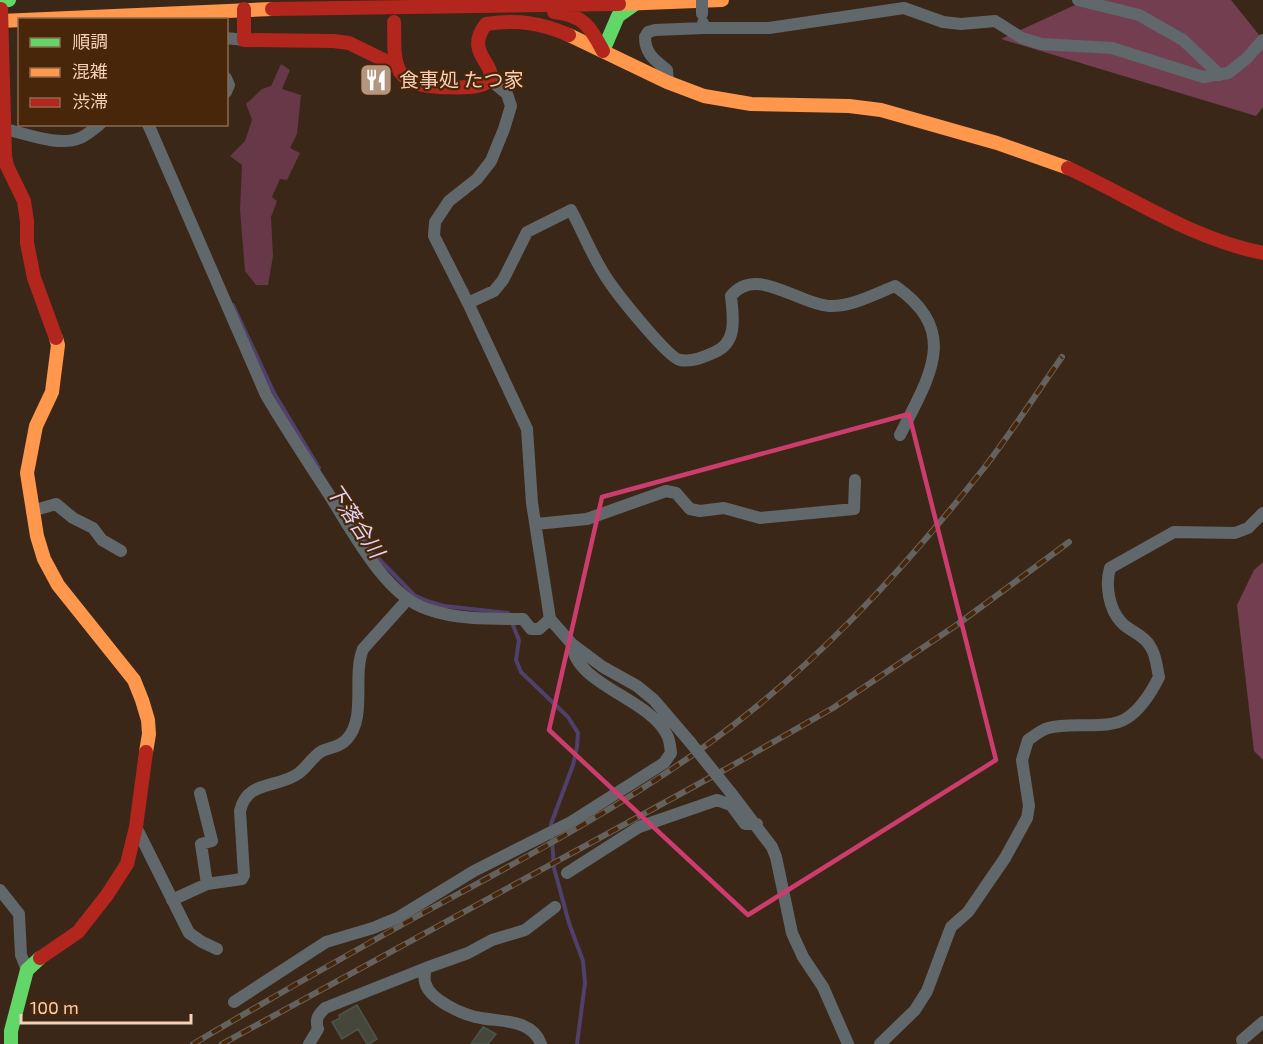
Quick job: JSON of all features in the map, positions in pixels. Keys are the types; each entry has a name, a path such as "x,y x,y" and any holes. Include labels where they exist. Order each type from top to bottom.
{"main road":[{"path":"61,18 244,9 635,4 722,0"},
{"path":"3,1 0,21 2,130 5,156 24,201 27,243 34,278 56,332 58,345 52,392 36,426 27,473 32,511 44,559 58,585 134,680 143,698 149,734 129,859 110,891 78,932 33,962 27,970 11,1031 11,1044"},
{"path":"535,4 544,11 580,16 603,51"},
{"path":"603,51 618,16 635,4"},
{"path":"244,9 244,40 349,43 398,67"},
{"path":"0,21 18,20"},
{"path":"394,22 398,67 403,76 411,81 430,86 481,86 489,79 488,66 480,54 476,41 482,28 491,22 522,22 548,27 571,35 689,92 743,105 860,106 943,127 1033,154 1084,175 1215,242 1263,253"}],"street":[{"path":"702,0 704,28"},
{"path":"1078,0 1139,15 1183,40 1220,75"},
{"path":"668,82 667,70 646,50 645,37 648,32 704,28 769,28 904,8 944,22 961,24 994,21 1022,38 1041,44 1112,48 1203,77 1228,73 1246,59 1263,40"},
{"path":"228,38 244,40"},
{"path":"489,79 507,94 511,106 504,129 491,161 477,179 449,201 435,222 434,236 527,429 532,503 550,620 572,644 603,667 637,686 654,700 757,824 776,857 792,933 803,957 823,987 848,1044"},
{"path":"2,130 53,140 69,140 80,138 97,126"},
{"path":"149,126 266,395 370,560 408,599 426,609 473,619 523,619 531,629 539,629 550,620"},
{"path":"468,303 494,291 503,280 526,232 571,210 609,282 666,351 679,360 699,360 723,349 732,338 734,320 731,296 737,289 752,283 774,287 808,302 830,306 849,303 895,286 923,311 931,328 935,345 933,364 900,435"},
{"path":"536,525 587,519 666,491 676,493 690,509 700,511 724,508 760,518 854,509 855,480"},
{"path":"32,511 56,504 74,518 93,528 102,540 121,551"},
{"path":"880,1044 915,1010 927,991 951,927 968,912 999,867 1027,818 1029,806 1022,760 1028,740 1046,728 1062,725 1115,723 1128,717 1151,693 1159,677 1152,648 1142,636 1121,622 1111,605 1107,578 1110,568 1174,532 1235,533 1248,528 1263,513"},
{"path":"172,900 207,884 242,879 244,874 240,811 242,802 248,794 257,789 288,780 321,752 338,746 347,739 354,727 357,712 358,660 363,649 408,599"},
{"path":"234,1002 326,942 397,918 466,875 558,830 664,763 671,753 668,736 659,723 629,698 592,676 578,661 572,650 572,644"},
{"path":"200,794 212,840 201,844 207,884"},
{"path":"567,873 639,827 717,800 731,805 745,824 757,824"},
{"path":"136,826 189,933 217,949"},
{"path":"0,890 19,914 21,955 27,970"},
{"path":"309,1044 318,1029 316,1021 318,1014 325,1008 468,953 492,940 525,930 555,908"},
{"path":"426,968 424,981 433,997 478,1018 516,1022 530,1028 538,1036 541,1044"},
{"path":"1242,1040 1263,1022"}],"highlighted area":[{"path":"909,414 996,760 748,915 549,730 602,497"}],"shaded area":[{"path":"1086,0 1231,0 1263,40 1263,107 1256,116 1001,39"},
{"path":"281,64 290,70 282,89 301,95 297,134 290,148 300,153 287,180 280,179 272,197 277,201 271,217 273,256 268,285 256,285 245,271 240,210 242,165 230,156 245,141 252,120 246,104 262,89 271,86"},
{"path":"1263,562 1263,760 1254,751 1237,605 1254,570"}],"building":[{"path":"366,70 384,79 379,90 361,81"},
{"path":"357,1005 377,1039 369,1044 358,1029 342,1039 332,1022 340,1018 339,1015"},
{"path":"483,1027 496,1034 488,1044 471,1044"}],"waterway":[{"name":"下落合川","path":"233,305 274,393 319,468"},
{"name":"下落合川","path":"344,507 375,555 414,595 444,606 508,613 519,640 516,660 521,672 568,717 578,733 573,765 551,824 554,868 569,923 583,961 585,983 577,1044"}],"railway":[{"path":"193,1044 596,817 667,773 741,719 817,654 887,583 994,455 1062,357"},
{"path":"222,1044 726,769 833,708 958,624 1069,542"}],"traffic: fast":[{"path":"0,1 9,0"},
{"path":"603,51 618,16 635,4"},
{"path":"11,1044 11,1031 27,970 40,958"}],"traffic: slow":[{"path":"619,4 722,0"},
{"path":"68,18 272,9"},
{"path":"0,21 18,20"},
{"path":"569,35 667,82 704,96 751,104 849,106 881,110 997,143 1068,168"},
{"path":"56,338 58,345 52,392 36,426 27,473 37,536 44,559 58,585 134,680 148,720 149,734 146,752"}],"traffic: jam":[{"path":"272,9 619,4"},
{"path":"1,9 5,156 7,166 24,201 27,243 34,278 56,338"},
{"path":"244,9 244,40 349,43 398,67"},
{"path":"554,12 579,19 589,28 603,51"},
{"path":"394,22 395,54 400,72 415,83 441,87 474,87 487,82 490,71 478,44 486,24 529,23 569,35"},
{"path":"1068,168 1187,228 1237,247 1263,253"},
{"path":"40,958 78,932 107,895 127,864 136,827 146,752"}],"place":[{"name":"食事処 たつ家","path":"376,80"}]}
